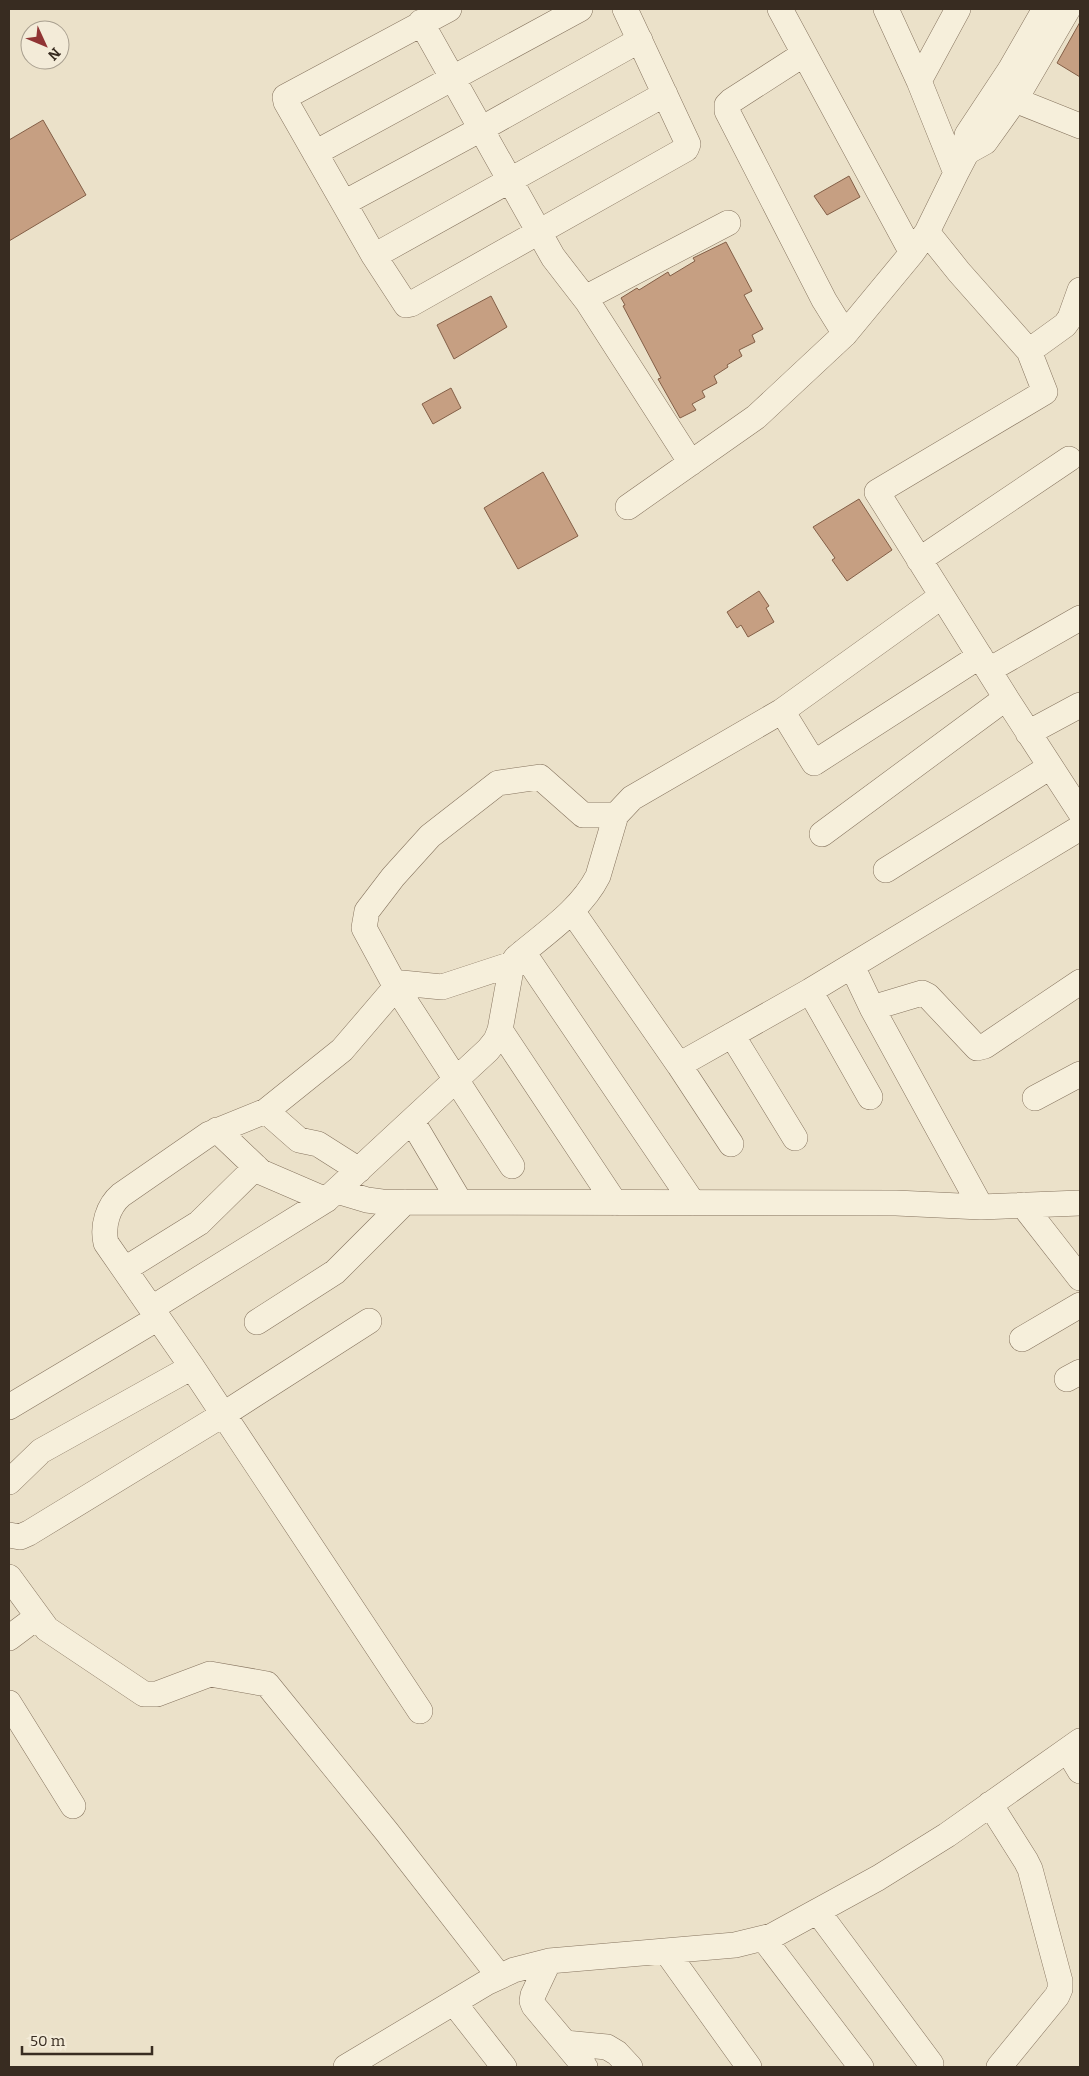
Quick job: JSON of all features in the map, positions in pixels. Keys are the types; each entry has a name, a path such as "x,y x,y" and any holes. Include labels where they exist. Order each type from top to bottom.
{"street":[{"path":"449,9 421,22 285,96 286,102 374,256 406,305 411,304 686,149 688,144 625,9"},
{"path":"315,153 580,9"},
{"path":"780,9 912,253"},
{"path":"886,9 919,80 962,162"},
{"path":"919,80 958,9"},
{"path":"628,507 765,410 845,334 927,232 962,162 967,135 1010,70 1045,9"},
{"path":"962,162 985,142 1015,100 1068,9"},
{"path":"421,22 557,263 585,298 691,463"},
{"path":"344,203 640,40"},
{"path":"804,54 731,101 728,104 727,111 824,300 845,334"},
{"path":"374,256 665,94"},
{"path":"1015,100 1080,126"},
{"path":"585,298 728,223"},
{"path":"679,1065 852,966 1080,815 877,492 1045,392 1029,351 959,272 927,232"},
{"path":"1029,351 1065,325 1070,318 1080,290"},
{"path":"919,560 1069,459"},
{"path":"420,1711 224,1414 106,1243 104,1228 115,1200 217,1130 266,1111 347,1045 396,987 402,983 442,987 518,958 572,911 593,886 598,876 616,815 632,798 782,711 942,596"},
{"path":"782,711 814,763 984,663 1080,618"},
{"path":"822,834 1006,698"},
{"path":"1028,733 1080,705"},
{"path":"886,870 1050,767"},
{"path":"512,1166 396,987 364,928 367,911 393,877 430,836 498,783 540,777 583,815 616,815"},
{"path":"572,911 679,1065 731,1144"},
{"path":"9,1406 155,1313 332,1195 488,1050 496,1040 518,958"},
{"path":"518,958 693,1203"},
{"path":"852,966 872,1008 981,1207"},
{"path":"872,1008 922,993 928,996 977,1048 984,1046 1080,982"},
{"path":"810,991 870,1097"},
{"path":"500,1030 615,1203"},
{"path":"732,1036 795,1138"},
{"path":"1035,1098 1080,1074"},
{"path":"266,1111 299,1140 318,1144 359,1170"},
{"path":"412,1121 460,1202"},
{"path":"217,1130 256,1167 270,1176 332,1195 367,1200 405,1202 896,1203 981,1207 1080,1203"},
{"path":"125,1269 199,1223 256,1167"},
{"path":"257,1322 335,1272 405,1202"},
{"path":"1023,1205 1080,1278"},
{"path":"1022,1339 1080,1305"},
{"path":"9,1535 20,1536 28,1533 224,1414 369,1321"},
{"path":"9,1482 42,1451 192,1367"},
{"path":"9,1577 51,1632 144,1694 157,1694 210,1674 267,1684 500,1976"},
{"path":"9,1638 38,1617"},
{"path":"9,1703 73,1806"},
{"path":"346,2067 500,1976 550,1961 735,1945 764,1938 818,1912 878,1878 990,1804 1076,1754"},
{"path":"990,1804 1030,1869 1060,1981 1060,1989 1057,1996 999,2067"},
{"path":"818,1912 931,2064"},
{"path":"764,1938 861,2067"},
{"path":"666,1951 749,2067"},
{"path":"550,1961 533,1995 532,2001 534,2006 585,2067"},
{"path":"454,2003 504,2067"},
{"path":"565,2043 607,2047 617,2053 630,2067"}],"building":[{"path":"1080,22 1080,77 1057,63"},
{"path":"43,120 86,195 9,241 9,140"},
{"path":"849,176 860,197 827,215 814,196"},
{"path":"726,242 752,291 744,295 763,329 752,335 755,342 739,350 742,356 714,376 717,383 702,391 705,397 692,404 696,410 680,418 658,379 661,378 623,306 625,305 621,298 637,288 639,290 668,272 670,276 695,261 693,258"},
{"path":"491,296 507,327 454,359 437,325"},
{"path":"451,388 461,408 433,424 422,404"},
{"path":"543,472 578,536 518,569 484,508"},
{"path":"859,499 892,550 847,581 832,560 835,558 813,527"},
{"path":"759,591 769,606 766,608 774,622 748,637 741,625 737,628 727,612"}]}
